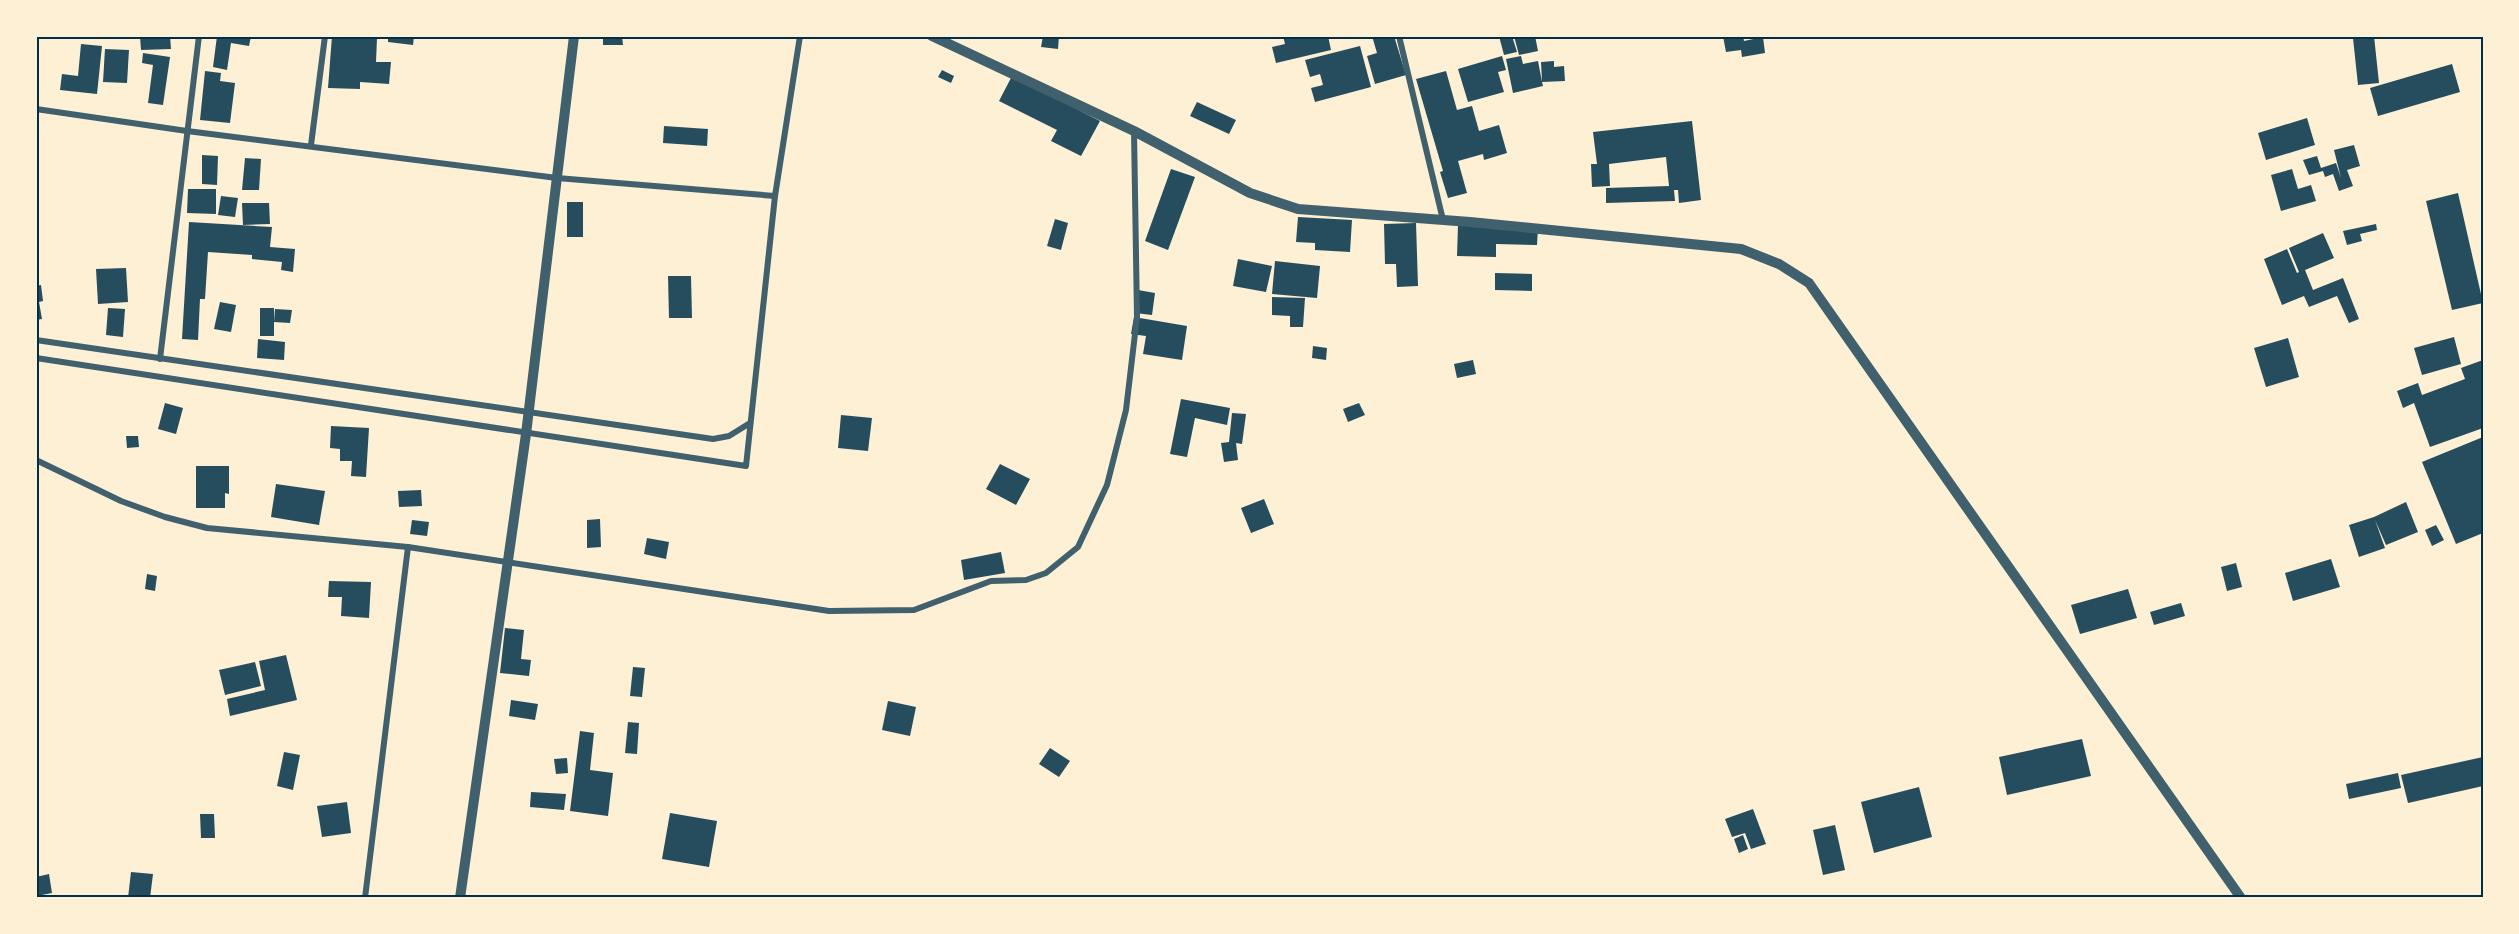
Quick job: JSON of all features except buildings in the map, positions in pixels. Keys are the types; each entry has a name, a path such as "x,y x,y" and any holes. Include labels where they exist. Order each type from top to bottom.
{"street":[{"path":"160,359 199,36"},
{"path":"311,145 325,36"},
{"path":"460,898 529,413 574,36"},
{"path":"36,358 746,466 775,196 800,36"},
{"path":"932,36 1134,131 1250,193 1298,209 1443,220 1741,249 1779,264 1809,283 2241,898"},
{"path":"1399,36 1443,220"},
{"path":"36,109 187,131 557,177 775,196"},
{"path":"36,460 121,501 165,517 207,528 408,547 829,612 914,610 991,581 1026,580 1046,573 1078,548 1107,485 1126,410 1137,317 1134,131"},
{"path":"36,340 713,439 729,436 750,423"},
{"path":"365,898 408,547"}]}
